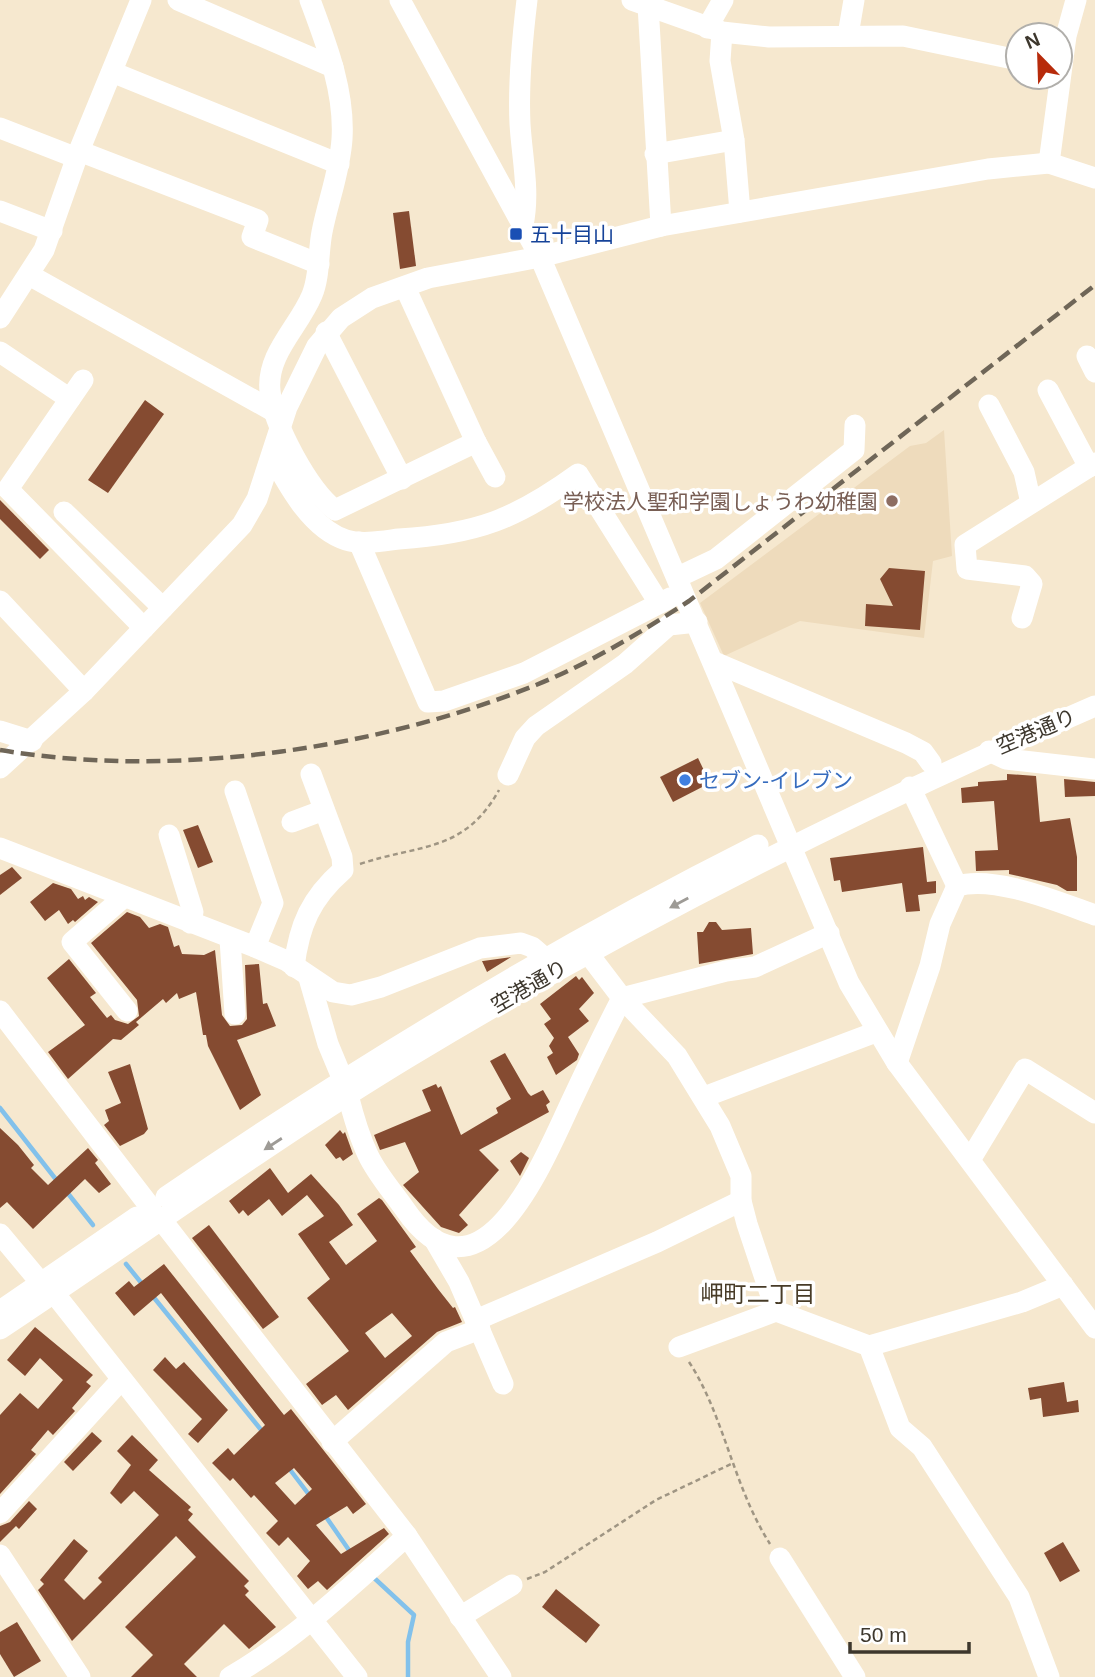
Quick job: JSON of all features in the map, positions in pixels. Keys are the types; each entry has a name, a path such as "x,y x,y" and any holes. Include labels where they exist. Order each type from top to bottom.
{"street":[{"path":"0,318 30,275 52,231 78,155 141,0"},
{"path":"178,0 333,67"},
{"path":"310,0 333,67 341,116 339,164 321,235 313,293 282,345 273,367 270,390 278,419 314,491 335,510 476,442"},
{"path":"400,0 540,257 849,983 897,1063 1095,1328"},
{"path":"523,225 527,206 519,62 527,0"},
{"path":"723,0 715,30 734,140 740,212"},
{"path":"848,35 854,0"},
{"path":"1072,21 1076,0"},
{"path":"661,226 640,3 715,30 769,37 904,36 1004,58"},
{"path":"112,72 339,164"},
{"path":"1049,163 1058,91"},
{"path":"0,128 258,220 252,237 319,264"},
{"path":"654,154 734,140"},
{"path":"0,768 84,691 242,525 257,499 272,456 278,419 326,332 355,307 405,287 454,272 540,257 661,226 740,212 988,169 1049,163 1095,178"},
{"path":"0,211 52,231"},
{"path":"30,275 278,419"},
{"path":"405,287 476,442 495,477"},
{"path":"326,332 402,479"},
{"path":"0,352 70,399"},
{"path":"83,380 8,489 144,628"},
{"path":"1022,618 1032,584 1025,576 967,569 965,545 1092,465 1048,390"},
{"path":"989,405 1024,472 1031,503"},
{"path":"359,542 428,702 444,701 524,673 659,603 681,583 716,559 854,450 855,425"},
{"path":"272,456 292,492 316,519 333,533 359,542 428,538 487,526 542,500 578,474 659,603"},
{"path":"64,512 163,608"},
{"path":"0,601 84,691"},
{"path":"508,775 525,738 536,726 625,664 668,625 697,622"},
{"path":"714,662 906,743 923,752 931,762"},
{"name":"空港通り","path":"345,1088 788,838 931,762 1095,691"},
{"name":"空港通り","path":"0,1329 47,1288 156,1213 545,959 664,893 1095,706"},
{"path":"0,731 32,741"},
{"path":"989,751 1006,759 1095,769"},
{"path":"311,774 342,857 343,870 310,905 300,930 301,972 369,1156 415,1225 434,1238 462,1246 485,1239 509,1217 534,1182 622,998 726,971 755,967 829,933"},
{"path":"897,1063 930,966 940,924 957,886 910,787"},
{"path":"235,791 273,903 255,947"},
{"path":"292,822 324,810"},
{"path":"169,835 193,912 190,923"},
{"path":"0,848 255,947 334,992 351,995 372,990 480,947 521,943 532,947 545,959"},
{"path":"957,886 971,883 991,884 1095,915"},
{"path":"124,897 72,942 127,1011"},
{"path":"230,939 236,1014"},
{"path":"587,952 622,998 677,1056 704,1097 741,1176 741,1201 776,1311"},
{"path":"0,1011 407,1536 501,1677"},
{"path":"704,1097 876,1032"},
{"path":"970,1160 1025,1069 1095,1113"},
{"path":"332,1442 446,1342 478,1324 741,1201"},
{"path":"0,1234 47,1288 314,1619 357,1677"},
{"path":"434,1238 459,1282 503,1384"},
{"path":"679,1347 776,1311 869,1346 1022,1302 1063,1285"},
{"name":"空港通り","path":"0,1311 47,1288"},
{"path":"869,1346 900,1427 922,1447 1013,1587 1034,1632 1049,1677"},
{"path":"0,1513 121,1380"},
{"path":"230,1677 259,1660 314,1619 407,1536"},
{"path":"0,1555 80,1677"},
{"path":"780,1558 855,1677"},
{"path":"460,1618 512,1586"}],"path":[{"path":"343,870 397,853 434,847 457,837 494,800 508,775"},
{"path":"679,1347 705,1393 749,1508 780,1558"},
{"path":"512,1586 545,1572 656,1500 731,1464"}],"shaded area":[{"name":"学校法人聖和学園しょうわ幼稚園","path":"944,430 952,556 933,561 924,638 800,621 724,656 700,603 910,446 926,443"}],"building":[{"path":"409,211 416,266 400,269 393,213"},
{"path":"145,400 164,414 108,493 88,480"},
{"path":"0,500 49,550 40,559 0,519"},
{"path":"889,568 925,571 920,630 865,626 866,604 893,606 880,579"},
{"name":"セブン-イレブン","path":"698,758 710,783 673,802 660,777"},
{"path":"1007,774 1036,776 1040,822 1070,818 1077,857 1077,891 1067,891 1057,885 1009,874 1009,870 976,871 975,851 998,850 994,801 962,803 961,788 978,786 978,782 1007,780"},
{"path":"1064,779 1095,782 1095,796 1065,797"},
{"path":"198,825 213,862 198,868 183,830"},
{"path":"923,847 927,882 936,881 936,893 918,895 920,911 906,912 902,883 842,892 840,880 834,881 830,858"},
{"path":"12,867 22,878 0,895 0,875"},
{"path":"53,883 71,889 78,899 83,896 85,900 89,897 98,902 75,922 73,920 68,924 59,910 45,921 30,902"},
{"path":"127,912 140,917 149,928 160,924 168,927 174,947 179,945 182,954 204,955 215,950 222,1015 230,1026 242,1025 247,1019 245,965 259,964 263,1004 267,1003 276,1026 237,1040 261,1095 240,1110 208,1046 206,1035 203,1035 196,992 179,999 177,993 166,1003 163,999 136,1022 139,1025 121,1040 113,1039 68,1079 48,1052 85,1025 47,978 69,959 96,993 90,997 107,1018 111,1015 115,1020 128,1024 139,1016 137,1000 91,943"},
{"path":"709,922 716,922 722,930 751,928 753,954 699,964 697,932 703,932"},
{"path":"511,957 487,972 482,961 483,961"},
{"path":"576,976 579,980 582,977 594,993 579,1009 589,1021 568,1037 579,1054 577,1060 556,1075 547,1057 553,1053 549,1046 554,1038 544,1024 551,1019 540,1004"},
{"path":"505,1053 531,1096 543,1090 550,1102 546,1105 549,1112 479,1150 499,1170 459,1215 468,1225 459,1233 441,1227 403,1185 419,1172 405,1142 380,1150 374,1135 431,1111 422,1090 436,1084 438,1088 441,1086 461,1135 498,1113 496,1108 511,1099 490,1061"},
{"path":"130,1064 148,1129 144,1134 120,1146 104,1125 109,1121 105,1110 121,1103 108,1072"},
{"path":"0,1128 18,1145 34,1165 31,1168 48,1185 88,1148 98,1160 95,1163 111,1184 99,1193 85,1179 33,1229 7,1202 0,1208"},
{"path":"340,1130 343,1134 345,1132 353,1154 343,1161 340,1157 336,1159 325,1145"},
{"path":"521,1152 529,1158 520,1176 510,1161"},
{"path":"270,1168 288,1193 311,1174 353,1225 329,1242 346,1265 377,1241 357,1214 379,1198 416,1247 410,1251 453,1308 455,1307 462,1322 437,1332 348,1410 336,1395 322,1405 306,1384 349,1351 307,1298 330,1279 298,1234 324,1216 307,1195 282,1216 269,1199 248,1216 243,1210 239,1214 229,1201","holes":["392,1313 412,1336 385,1358 365,1333"]},
{"path":"209,1225 279,1317 263,1329 192,1238"},
{"path":"164,1264 284,1415 291,1409 366,1504 353,1514 347,1506 316,1525 341,1554 384,1528 389,1534 327,1590 318,1581 308,1589 297,1576 310,1561 288,1537 279,1546 266,1533 278,1521 254,1495 251,1498 233,1478 230,1481 212,1463 228,1448 234,1455 265,1425 161,1293 134,1316 115,1293 129,1281 134,1287","holes":["294,1468 312,1489 295,1505 275,1483"]},
{"path":"35,1327 93,1375 86,1382 91,1386 72,1408 75,1411 53,1435 48,1430 31,1450 36,1454 0,1494 0,1415 20,1393 38,1409 63,1380 40,1358 25,1376 7,1360"},
{"path":"165,1357 176,1369 184,1362 228,1410 198,1443 188,1434 202,1419 153,1370"},
{"path":"1064,1382 1067,1402 1078,1400 1079,1412 1043,1417 1041,1398 1030,1400 1028,1388"},
{"path":"92,1432 102,1441 73,1471 64,1462"},
{"path":"132,1435 158,1460 149,1470 191,1507 188,1510 193,1514 188,1520 249,1581 244,1586 249,1591 245,1595 276,1627 249,1649 224,1624 184,1664 197,1677 131,1677 153,1655 125,1627 196,1557 176,1536 72,1641 38,1590 44,1584 40,1580 74,1539 88,1551 64,1580 84,1600 102,1582 98,1578 159,1515 134,1491 121,1504 110,1493 131,1465 117,1451"},
{"path":"29,1501 37,1509 19,1529 16,1526 0,1542 0,1526 10,1522"},
{"path":"1063,1542 1080,1571 1060,1582 1044,1553"},
{"path":"556,1589 600,1625 586,1643 542,1607"},
{"path":"17,1622 41,1661 14,1677 0,1654 0,1632"}],"waterway":[{"path":"0,1108 58,1182"},
{"path":"66,1191 93,1225"},
{"path":"126,1264 143,1285"},
{"path":"151,1294 262,1431"},
{"path":"288,1467 310,1496"},
{"path":"324,1514 351,1553"},
{"path":"372,1576 414,1615 408,1642 408,1677"}],"railway":[{"path":"0,750 66,758 133,761 272,753 341,742 408,727 474,708 536,685 614,647 689,601 1095,285"}],"place":[{"name":"五十目山","path":"516,234"},
{"name":"学校法人聖和学園しょうわ幼稚園","path":"892,501"},
{"name":"セブン-イレブン","path":"685,780"}],"district":[{"name":"岬町二丁目","path":"758,1294"}]}
